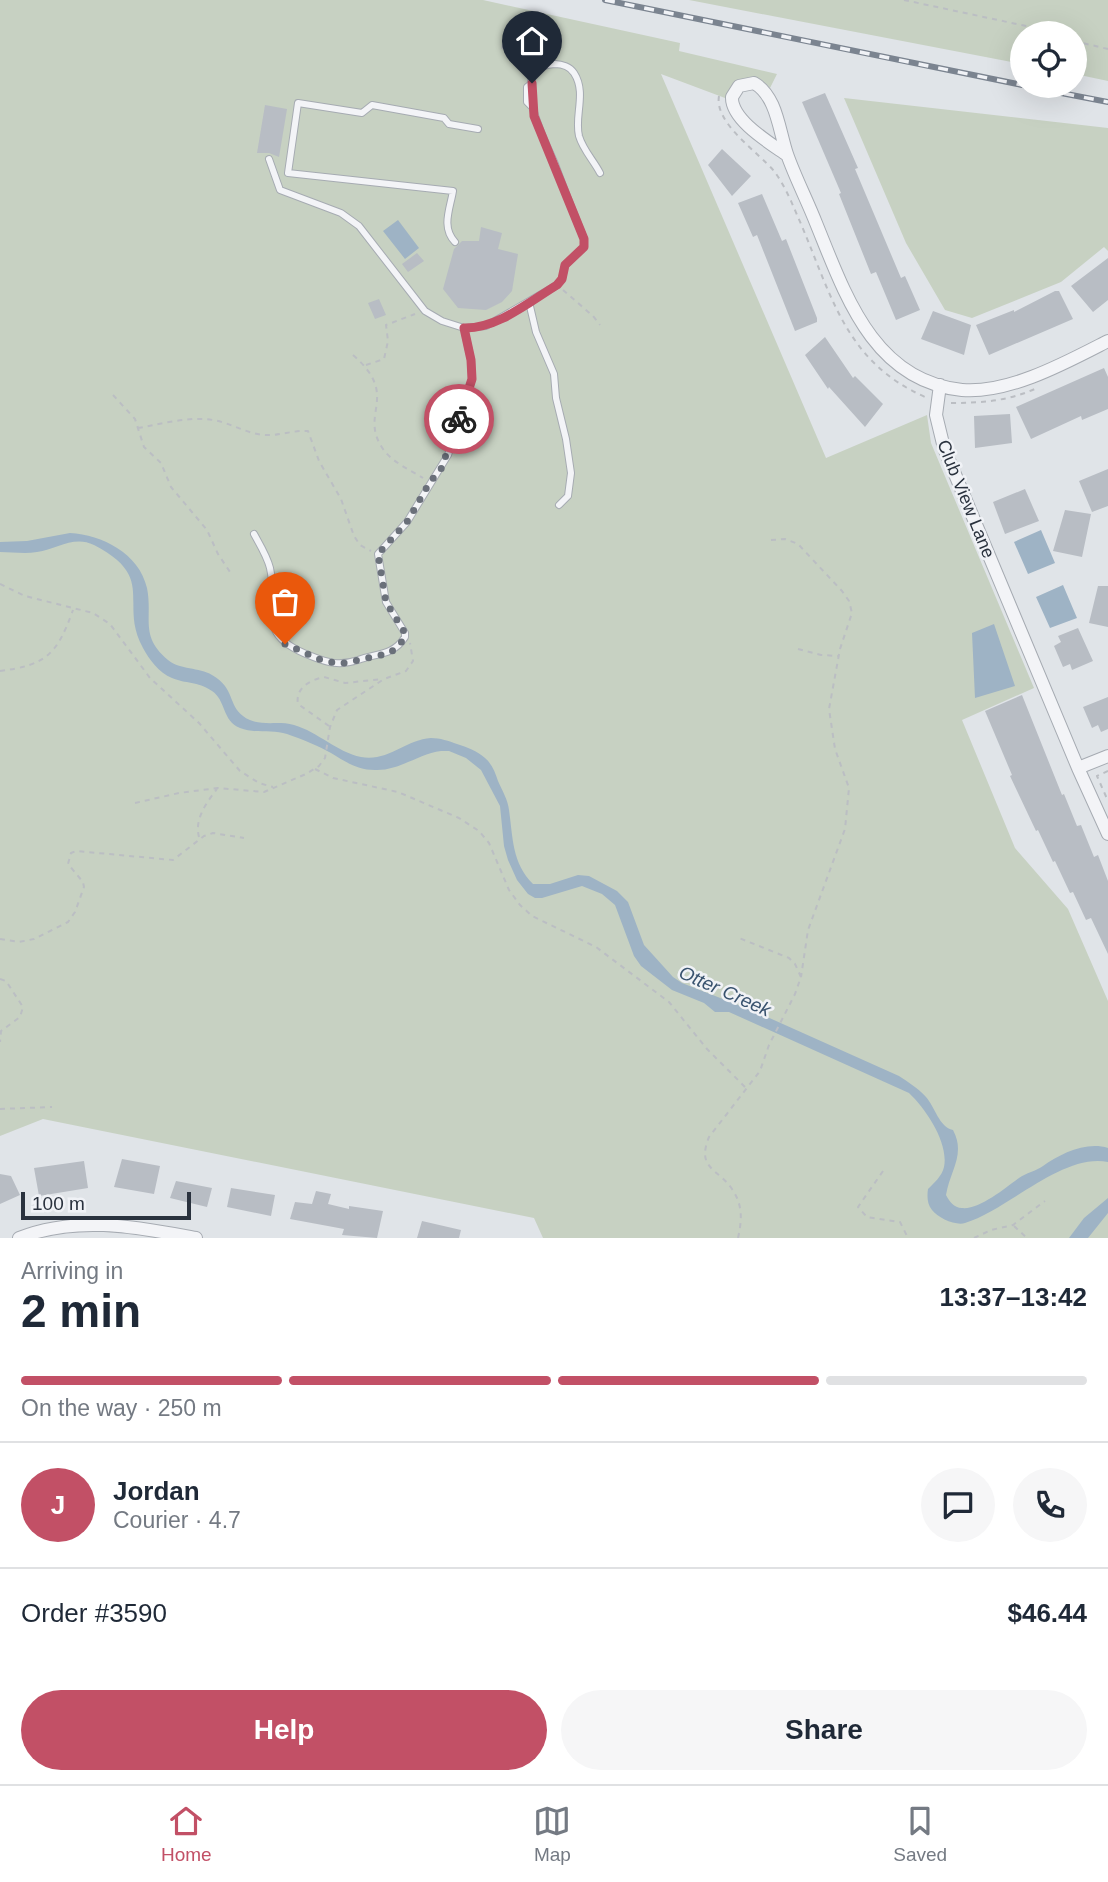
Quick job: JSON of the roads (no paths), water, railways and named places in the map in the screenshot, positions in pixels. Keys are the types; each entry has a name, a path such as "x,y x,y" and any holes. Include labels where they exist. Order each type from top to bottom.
{"street":[{"path":"788,155 744,122 733,109 732,97 739,86 754,83 765,92 831,259 864,329 875,344 897,364 940,385 963,390 1015,383 1108,341"},
{"name":"Club View Lane","path":"940,385 936,415 944,448 1108,834"},
{"path":"1078,768 1108,756"},
{"path":"19,1238 36,1231 87,1223 138,1227 195,1238"}],"lane":[{"path":"269,159 280,190 341,213 359,226 425,311 442,321 464,328 486,326 557,285 562,279 565,265 584,247 584,239 552,156 541,136 532,107 532,83 537,71 558,64 574,73 580,99 578,134 600,173"},
{"path":"455,242 446,225 453,191 289,173 298,103 362,113 372,105 444,118 449,124 478,130"},
{"path":"529,302 536,332 554,374 556,398 566,439 571,473 568,496 559,505"},
{"path":"254,534 270,570 271,618 285,644 321,660 340,664 390,653 405,638 401,625 386,602 378,554 407,522 448,455 472,379 464,328"}],"water":[{"path":"398,220 419,248 405,259 383,231"},
{"path":"1041,530 1055,563 1028,574 1014,542"},
{"path":"70,533 106,542 128,556 143,576 147,588 149,626 153,643 173,663 207,672 219,680 228,691 238,712 249,720 294,725 361,757 388,754 431,738 461,745 482,756 493,768 506,799 517,859 533,884 550,884 578,875 589,876 617,891 628,902 644,945 673,977 682,983 756,1012 899,1076 923,1094 944,1125 953,1130 957,1139 958,1155 946,1195 954,1205 959,1208 976,1206 1022,1176 1082,1147 1108,1148 1108,1162 1072,1166 965,1223 952,1222 938,1216 929,1205 928,1189 943,1170 943,1148 929,1117 909,1093 729,1012 715,1012 704,1003 672,990 641,966 634,956 615,905 602,894 582,886 542,898 528,894 517,880 508,860 500,806 481,770 466,758 449,751 441,751 392,768 369,770 352,765 287,734 240,728 230,721 220,700 212,691 167,676 151,661 136,632 131,580 113,557 94,545 79,541 37,552 0,552 0,542 27,541"},
{"path":"1063,585 1077,618 1050,628 1036,597"},
{"path":"994,624 1015,686 975,698 972,633"},
{"path":"1108,1198 1108,1213 1088,1238 1069,1238 1084,1218"}],"railway":[{"path":"605,0 1010,83"},
{"path":"1087,98 1108,102"}],"water label":[{"name":"Otter Creek","path":"725,991"}]}
